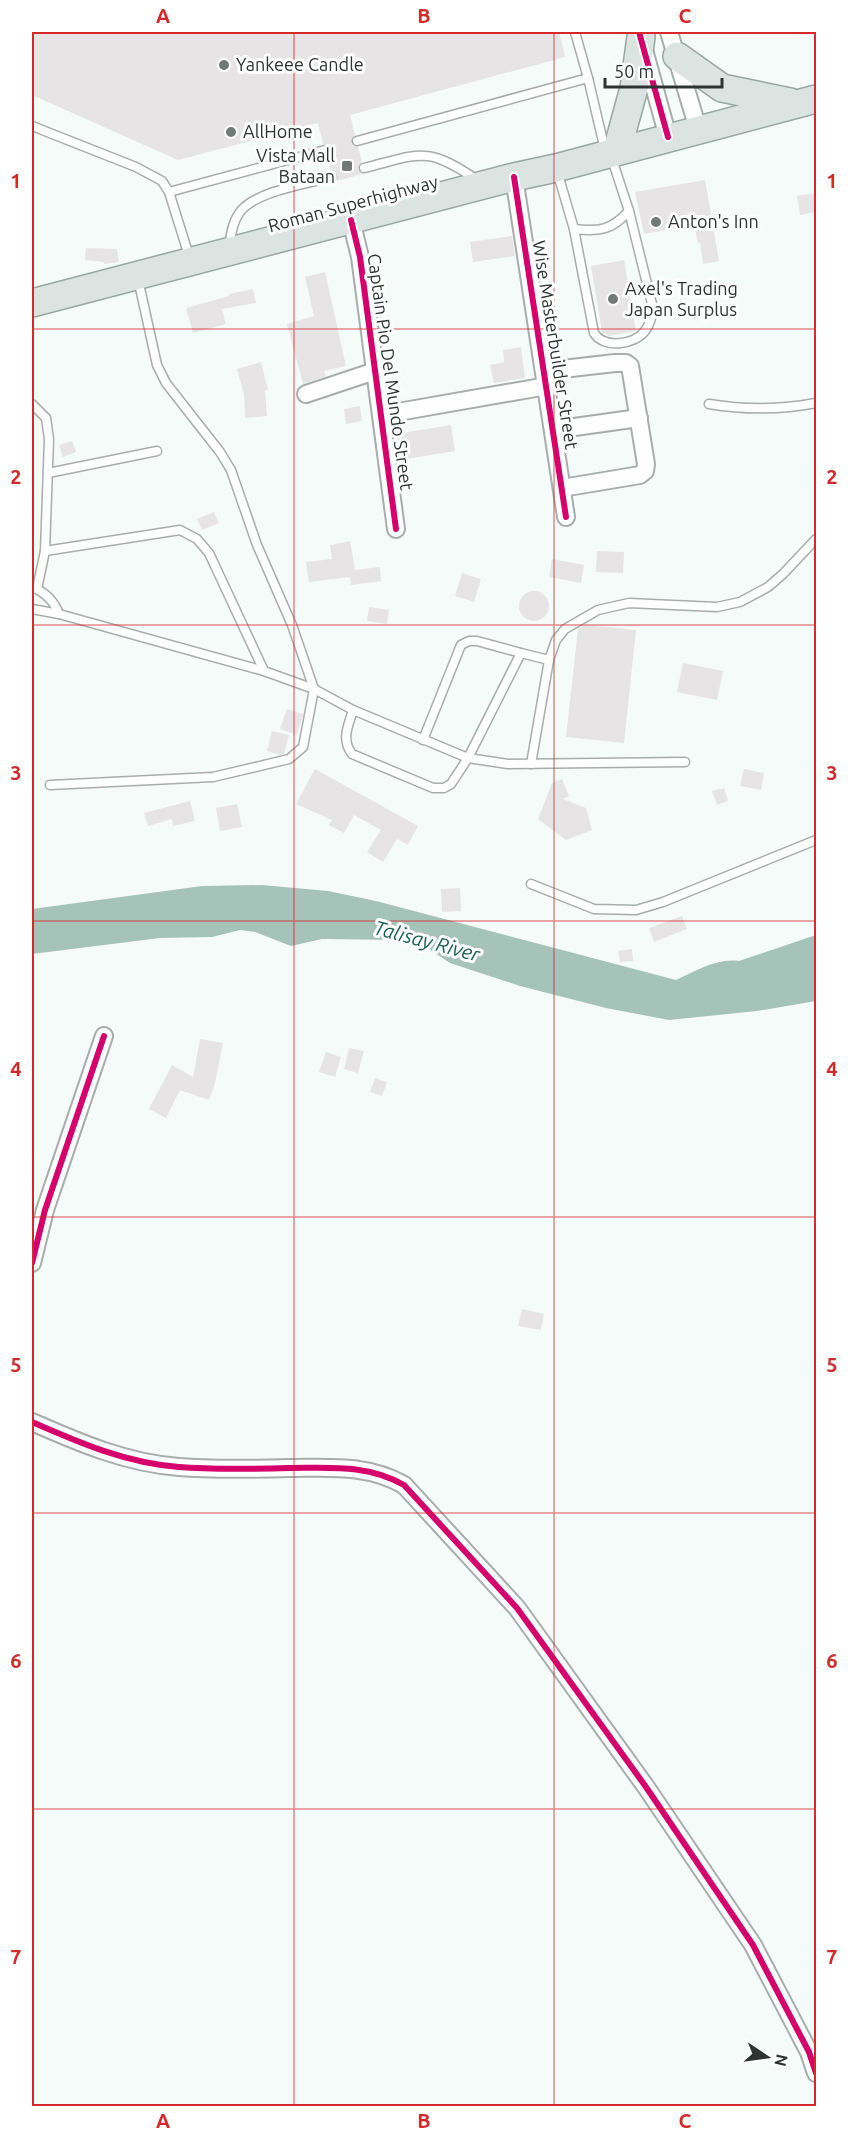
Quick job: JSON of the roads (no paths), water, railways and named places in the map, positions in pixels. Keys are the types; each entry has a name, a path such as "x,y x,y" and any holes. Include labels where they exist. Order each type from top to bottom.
{"main road":[{"path":"611,152 634,88 640,34"},
{"path":"673,44 722,88 807,101"},
{"name":"Roman Superhighway","path":"32,303 807,101"}],"street":[{"path":"640,34 668,137"},
{"path":"673,44 698,129"},
{"name":"Wise Masterbuilder Street","path":"514,177 566,517"},
{"name":"Captain Pio Del Mundo Street","path":"351,220 360,256 396,529"},
{"path":"381,415 626,363 632,370 646,468 643,473 562,488"},
{"path":"306,394 375,371"},
{"path":"554,430 639,418"},
{"path":"32,1263 59,1164 104,1036"},
{"path":"32,1422 89,1447 150,1464 181,1467 344,1468 387,1475 404,1485 517,1608 646,1786 753,1945 809,2052 816,2073"}],"lane":[{"path":"556,168 574,229 594,333 599,340 609,343 634,340 644,332 651,319 653,308 629,211 575,32"},
{"path":"357,141 588,78"},
{"path":"32,126 162,181 169,192 191,262"},
{"path":"169,192 325,150"},
{"path":"364,168 419,154 428,155 453,164 484,185"},
{"path":"229,252 232,227 238,213 256,197 332,177"},
{"path":"574,229 602,230 618,224 629,211"},
{"path":"50,785 213,777 289,759 303,747 314,689 292,625 257,545 231,470 220,452 166,383 157,365 138,275"},
{"path":"709,404 750,409 796,407 816,403"},
{"path":"32,404 46,418 49,439 45,551 34,588 55,604 59,614"},
{"path":"48,473 157,452"},
{"path":"45,551 180,531 197,538 209,553 264,671"},
{"path":"531,764 549,660 556,640 564,629 598,610 628,603 717,607 740,602 768,587 816,538"},
{"path":"32,609 59,614 264,671 314,689 353,710 468,758 508,764 685,762"},
{"path":"423,740 461,645 469,641 477,641 549,660"},
{"path":"353,710 345,737 346,747 352,754 433,788 444,788 451,784 468,758 521,653"},
{"path":"531,884 594,909 636,910 663,902 816,840"}],"water":[{"name":"Talisay River","path":"262,885 328,891 376,901 676,980 714,963 739,961 816,935 816,1001 757,1011 669,1020 606,1008 520,986 450,963 426,947 399,940 322,939 291,946 255,932 240,930 212,937 160,938 32,954 32,909 202,886"}],"place":[{"name":"Yankeee Candle","path":"224,65"},
{"name":"AllHome","path":"231,132"},
{"name":"Vista Mall Bataan","path":"347,166"},
{"name":"Anton's Inn","path":"656,222"},
{"name":"Axel's Trading Japan Surplus","path":"613,299"}]}
